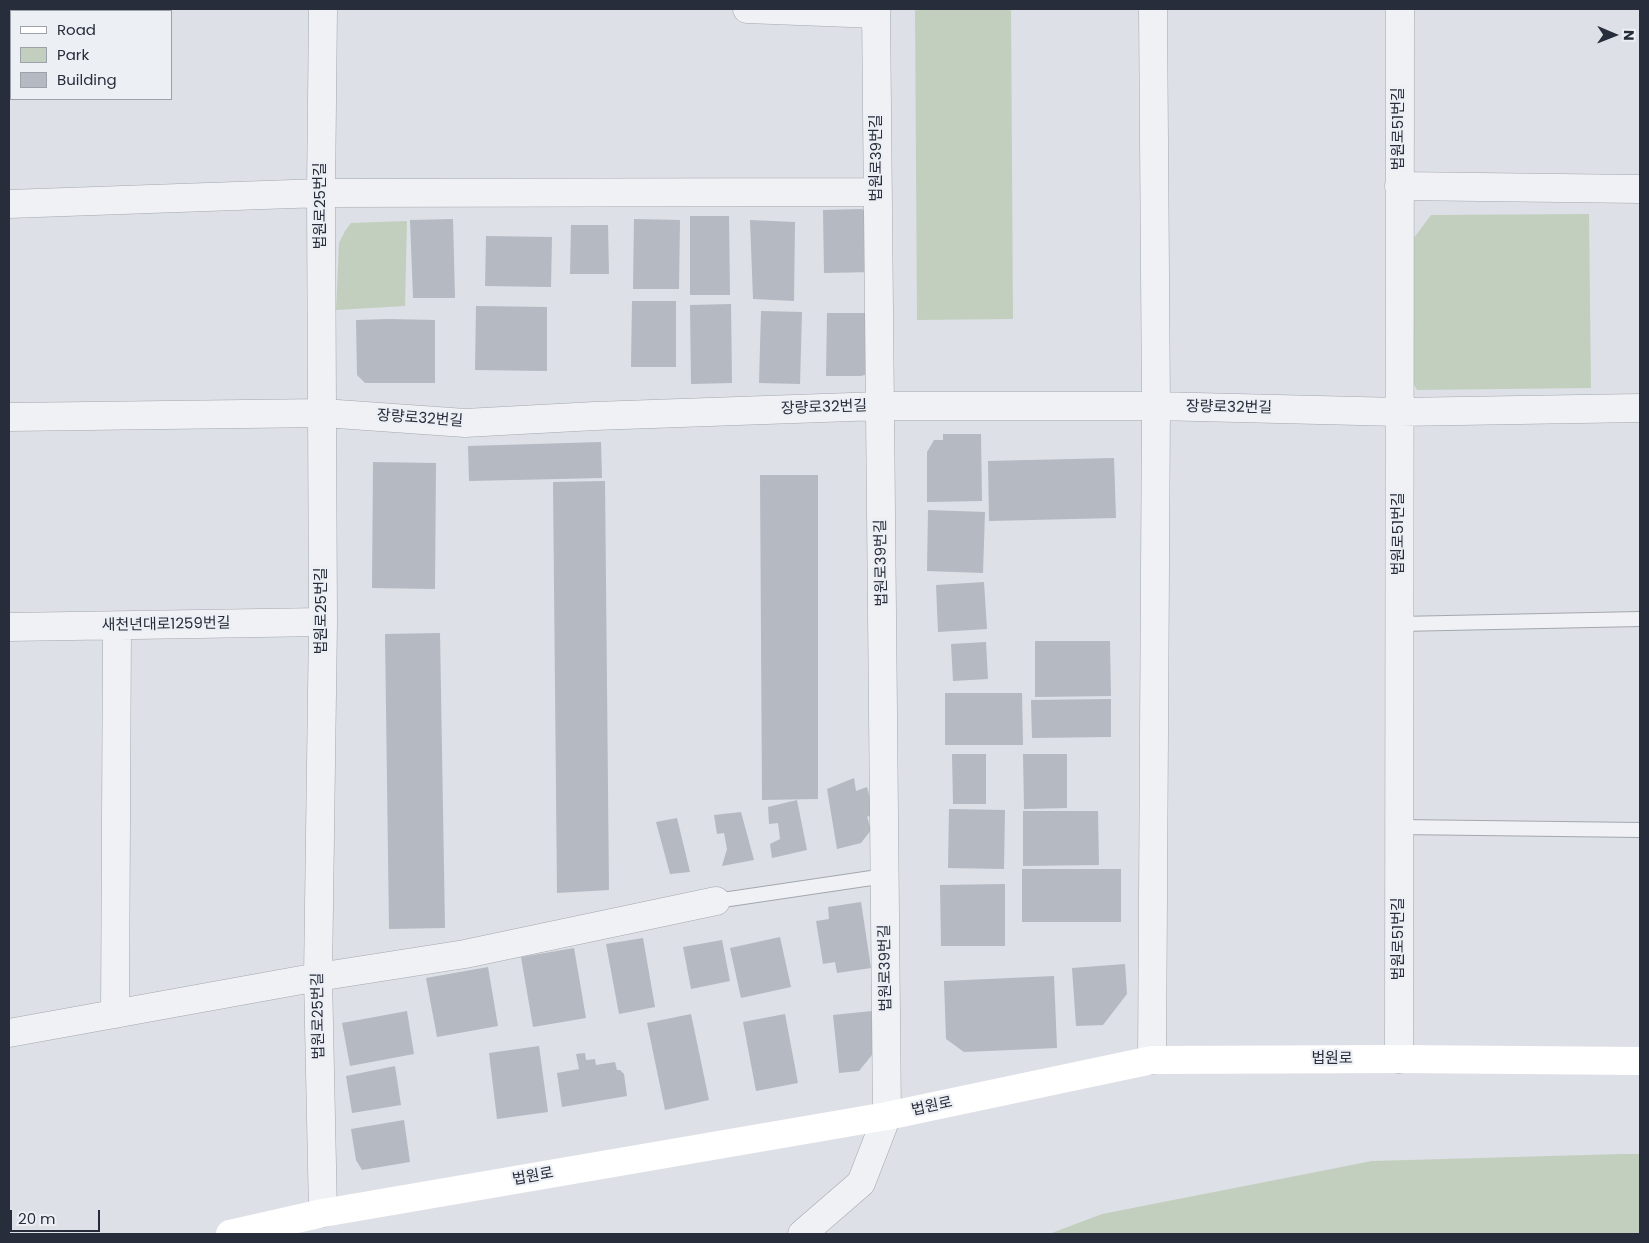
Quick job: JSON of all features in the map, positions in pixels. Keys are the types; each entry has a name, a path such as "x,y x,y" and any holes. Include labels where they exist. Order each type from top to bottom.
{"main road":[{"name":"법원로","path":"230,1234 323,1213 887,1116 1152,1060 1399,1059 1640,1061"}],"street":[{"name":"법원로25번길","path":"323,9 321,193 323,622 318,978 323,1213"},
{"path":"747,9 876,11"},
{"path":"1152,1060 1156,406 1153,9"},
{"name":"법원로51번길","path":"1399,1059 1400,9"},
{"name":"법원로39번길","path":"876,11 887,1116"},
{"path":"1399,186 1640,189"},
{"path":"9,204 321,193 878,192"},
{"name":"장량로32번길","path":"9,417 323,413 465,423 594,416 880,406 1156,406 1400,412 1640,408"},
{"name":"새천년대로1259번길","path":"9,627 323,622"},
{"path":"115,1014 118,626"},
{"path":"9,1033 465,954 716,901"},
{"path":"802,1234 862,1183 887,1116"}],"lane":[{"path":"1399,624 1640,619"},
{"path":"1399,827 1640,830"},
{"path":"716,901 885,876"}],"green space":[{"path":"915,9 1011,9 1013,319 917,320"},
{"path":"1589,214 1591,388 1417,390 1411,379 1413,239 1431,215"},
{"path":"407,221 405,306 336,310 339,243 351,223"},
{"path":"1640,1154 1640,1234 1049,1234 1102,1214 1372,1161"}],"building":[{"path":"862,209 874,218 875,272 824,273 823,210"},
{"path":"690,216 729,216 730,295 690,295"},
{"path":"453,219 455,298 413,298 410,220"},
{"path":"634,219 680,220 679,289 633,289"},
{"path":"750,220 795,222 794,301 753,299"},
{"path":"571,225 608,225 609,274 570,274"},
{"path":"486,236 552,237 551,287 485,286"},
{"path":"632,301 676,301 676,367 631,367"},
{"path":"731,304 732,383 691,384 690,305"},
{"path":"476,306 547,307 547,371 475,370"},
{"path":"761,311 802,312 800,384 759,383"},
{"path":"827,313 876,313 871,373 861,376 826,376"},
{"path":"356,320 435,320 435,383 365,383 357,375"},
{"path":"943,434 981,434 982,501 927,502 927,452 934,440 943,440"},
{"path":"601,442 602,478 469,481 468,446"},
{"path":"1114,458 1116,518 989,521 988,461"},
{"path":"373,462 436,463 435,589 372,588"},
{"path":"760,475 818,475 818,799 762,800"},
{"path":"605,481 609,890 557,893 553,482"},
{"path":"928,510 985,512 983,573 927,571"},
{"path":"984,582 987,629 938,632 936,585"},
{"path":"440,633 445,928 389,929 385,634"},
{"path":"1035,641 1110,641 1111,696 1035,697"},
{"path":"986,642 988,679 953,681 951,644"},
{"path":"945,693 1022,693 1023,745 945,745"},
{"path":"1111,699 1111,737 1032,738 1031,700"},
{"path":"952,754 986,754 986,804 953,804"},
{"path":"1023,754 1067,754 1067,808 1024,809"},
{"path":"854,778 856,791 867,787 874,813 867,817 871,830 861,843 837,849 827,789"},
{"path":"797,800 807,850 772,858 770,844 780,839 778,823 769,824 768,807"},
{"path":"949,809 1005,810 1004,869 948,868"},
{"path":"1023,811 1098,811 1099,865 1023,866"},
{"path":"741,812 754,860 722,866 727,849 724,833 717,834 714,815"},
{"path":"677,818 690,872 670,874 656,822"},
{"path":"1022,869 1121,869 1121,922 1022,922"},
{"path":"1005,884 1005,946 941,946 940,885"},
{"path":"861,902 871,968 837,973 835,962 823,964 816,921 829,919 828,907"},
{"path":"780,937 791,987 741,998 730,948"},
{"path":"643,938 655,1007 619,1014 606,944"},
{"path":"722,940 730,981 691,989 683,947"},
{"path":"574,948 586,1018 533,1027 521,957"},
{"path":"1125,964 1127,994 1103,1025 1076,1026 1072,968"},
{"path":"488,967 498,1026 437,1037 426,978"},
{"path":"1054,976 1057,1048 964,1052 946,1039 944,981"},
{"path":"407,1011 414,1054 350,1066 342,1023"},
{"path":"872,1011 876,1050 859,1071 839,1073 833,1015"},
{"path":"691,1014 709,1100 665,1110 647,1023"},
{"path":"785,1014 798,1083 756,1091 743,1022"},
{"path":"539,1046 548,1112 497,1119 489,1053"},
{"path":"585,1053 586,1060 595,1059 596,1065 615,1062 617,1070 624,1074 627,1096 562,1107 557,1073 579,1069 576,1054"},
{"path":"395,1066 401,1105 352,1113 346,1076"},
{"path":"404,1120 410,1162 362,1170 356,1160 351,1129"}]}
